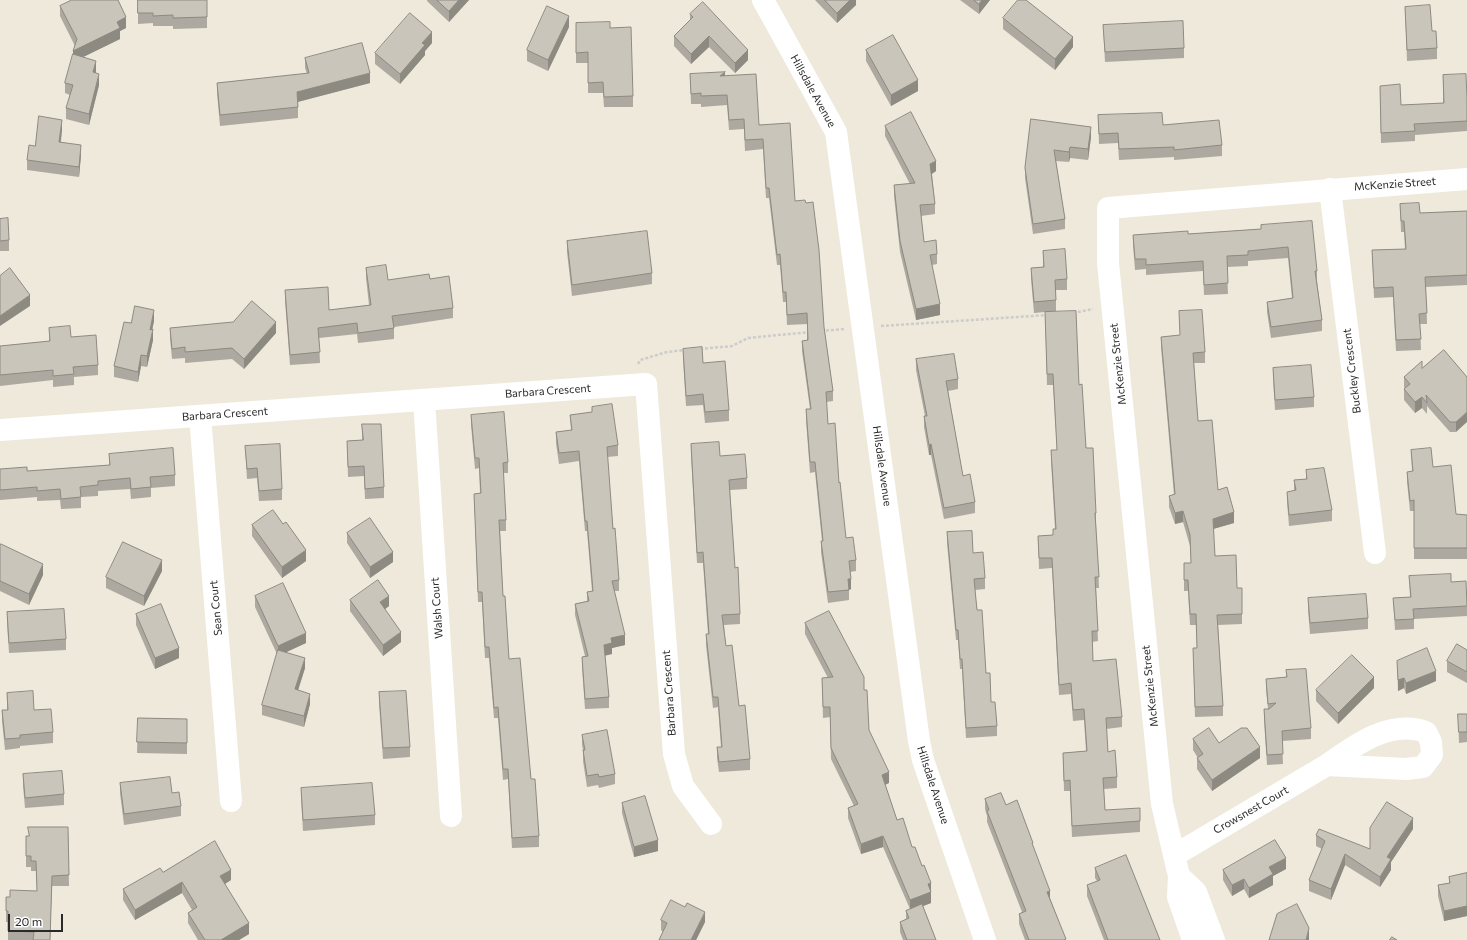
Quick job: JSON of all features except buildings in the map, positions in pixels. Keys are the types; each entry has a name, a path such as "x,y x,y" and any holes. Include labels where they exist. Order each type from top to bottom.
{"street":[{"name":"Hillsdale Avenue","path":"763,0 836,132 919,740 923,760 985,940"},
{"name":"McKenzie Street","path":"1193,940 1178,897 1179,876 1162,804 1108,264 1108,208 1467,179"},
{"name":"Buckley Crescent","path":"1330,189 1374,553"},
{"name":"Barbara Crescent","path":"0,430 646,384 674,754 682,786 711,824"},
{"name":"Walsh Court","path":"424,400 451,816"},
{"name":"Sean Court","path":"200,416 231,801"},
{"name":"Crowsnest Court","path":"1175,855 1328,765"},
{"path":"1179,876 1196,892 1214,940"}],"path":[{"path":"1072,313 1112,305"},
{"path":"696,349 732,346 748,338 863,327 1056,314"},
{"path":"630,385 640,360 667,352 689,350"}]}
